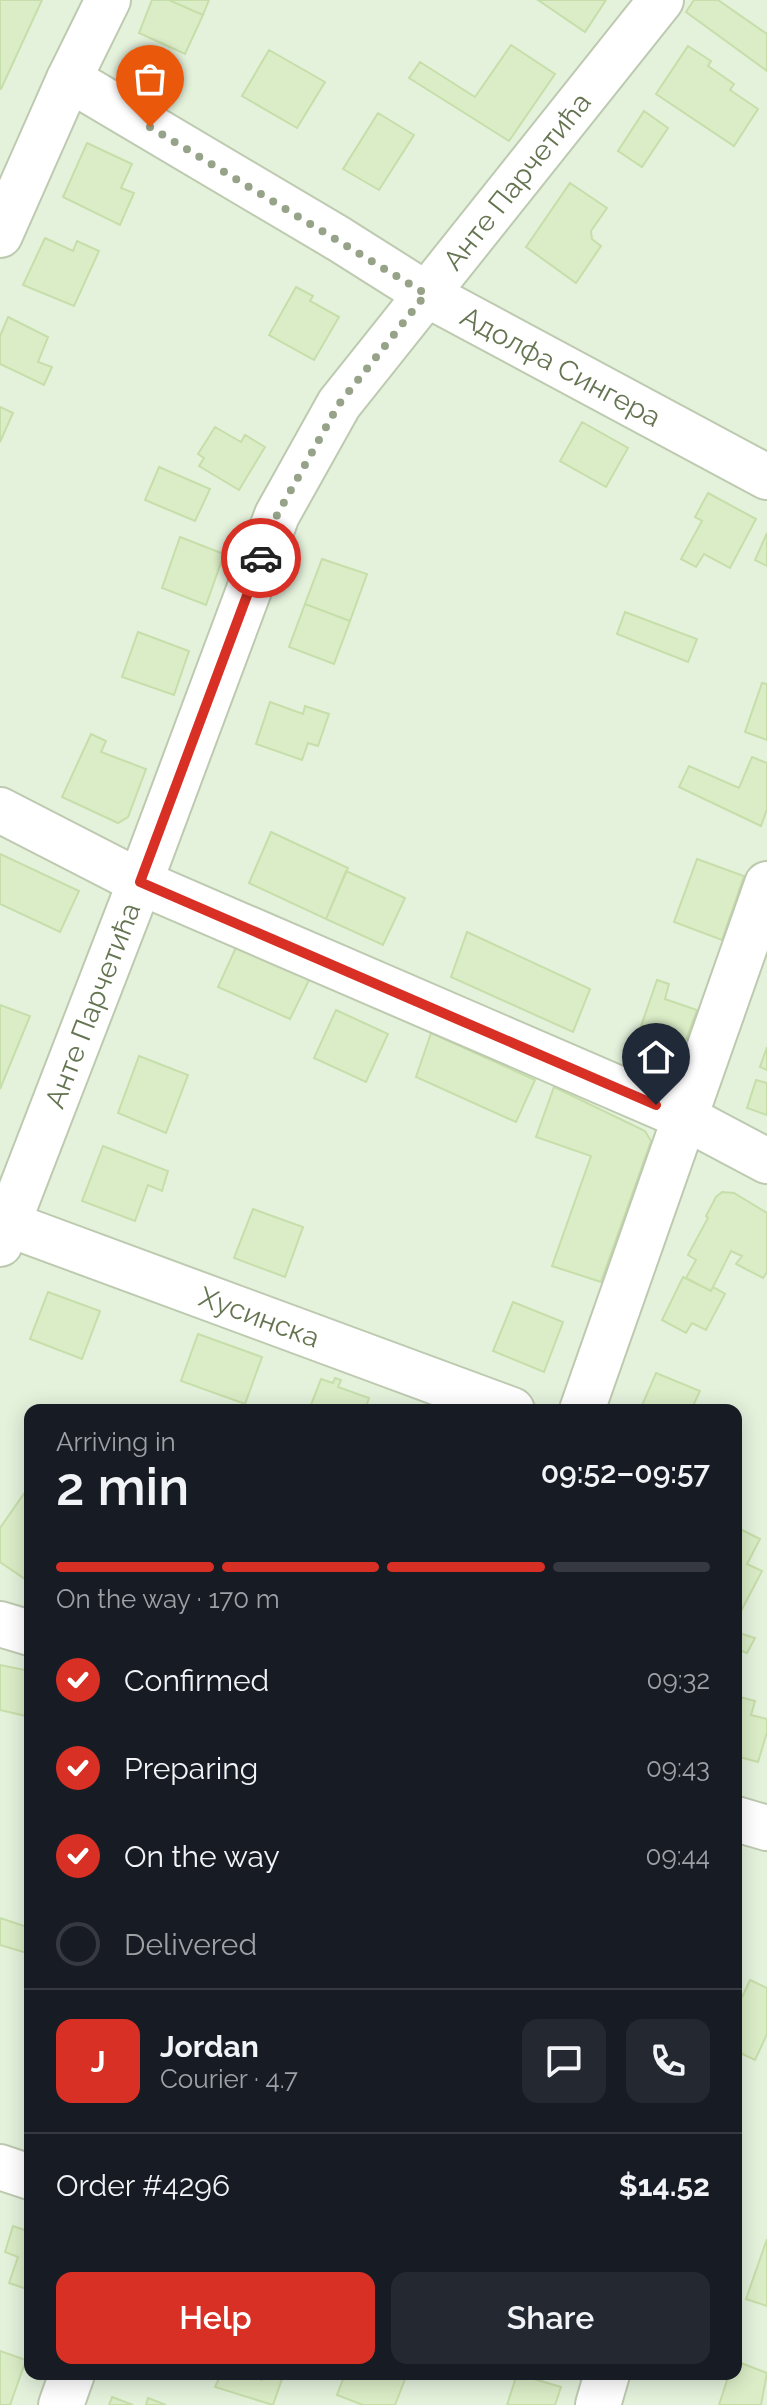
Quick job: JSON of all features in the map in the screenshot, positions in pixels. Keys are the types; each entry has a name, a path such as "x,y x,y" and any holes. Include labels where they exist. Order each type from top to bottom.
{"street":[{"path":"0,235 69,79 108,0"},
{"name":"Анте Парчетића","path":"4,1234 277,515 339,404 661,0"},
{"name":"Адолфа Сингера","path":"69,79 426,294 767,477"},
{"path":"0,810 140,882 684,1117 767,1161"},
{"path":"584,1404 767,884"},
{"name":"Хусинска","path":"4,1234 495,1404"},
{"path":"0,1624 24,1631"},
{"path":"742,1821 767,1828"},
{"path":"0,2167 24,2175"},
{"path":"61,2405 70,2380"},
{"path":"598,2405 605,2380"}],"shaded area":[{"path":"0,0 767,0 767,2405 0,2405"}],"building":[{"path":"0,0 42,0 1,89 0,89"},
{"path":"152,0 169,0 203,15 185,54 139,33"},
{"path":"169,0 209,0 203,15"},
{"path":"538,0 606,0 585,32"},
{"path":"694,0 718,0 767,34 767,71 686,12"},
{"path":"511,45 555,74 509,141 409,78 420,62 475,97"},
{"path":"688,46 711,61 708,66 734,84 730,90 758,109 734,146 656,94"},
{"path":"269,50 325,82 297,128 242,96"},
{"path":"644,111 668,128 642,167 618,151"},
{"path":"378,113 414,135 379,190 343,169"},
{"path":"87,143 132,164 121,188 134,193 120,225 63,197"},
{"path":"570,183 607,208 591,231 592,239 601,246 576,283 526,247"},
{"path":"45,238 73,251 77,241 99,251 74,306 23,285"},
{"path":"296,287 313,296 310,301 339,317 314,360 269,335"},
{"path":"8,317 48,337 38,362 52,367 44,385 0,364 0,336"},
{"path":"0,407 13,413 0,442"},
{"path":"582,422 628,448 606,487 560,461"},
{"path":"215,427 241,442 245,435 265,447 239,490 199,466 204,458 198,454"},
{"path":"159,467 210,489 195,521 145,500"},
{"path":"708,493 756,519 730,568 704,554 696,567 681,559 702,521 695,517"},
{"path":"767,533 767,566 755,560"},
{"path":"180,537 224,554 206,605 162,588"},
{"path":"322,559 367,574 350,621 305,604"},
{"path":"305,604 350,621 334,664 289,647"},
{"path":"625,612 697,639 688,662 617,634"},
{"path":"138,632 189,651 174,695 122,677"},
{"path":"762,683 767,684 767,740 745,732"},
{"path":"270,702 303,714 305,706 329,714 318,746 308,743 302,760 256,744"},
{"path":"91,734 106,741 101,752 146,769 128,817 118,823 62,797"},
{"path":"752,757 767,763 767,809 761,826 679,787 689,766 739,788"},
{"path":"271,832 348,868 326,919 249,883"},
{"path":"0,854 79,891 60,932 0,904"},
{"path":"697,859 744,876 722,940 674,922"},
{"path":"346,871 405,898 383,945 326,919"},
{"path":"467,932 590,989 573,1032 451,977"},
{"path":"238,943 311,976 290,1019 218,987"},
{"path":"657,980 669,984 665,999 697,1010 672,1078 630,1058"},
{"path":"0,1005 30,1016 0,1089"},
{"path":"336,1010 388,1034 366,1082 314,1058"},
{"path":"431,1033 535,1080 516,1122 416,1077"},
{"path":"767,1047 767,1070 760,1067"},
{"path":"139,1056 188,1075 166,1133 118,1113"},
{"path":"756,1080 767,1083 767,1115 747,1108"},
{"path":"554,1087 645,1131 651,1141 601,1282 552,1266 591,1156 536,1137"},
{"path":"103,1146 168,1171 162,1191 148,1185 135,1221 82,1201"},
{"path":"722,1192 734,1193 767,1213 767,1272 763,1278 736,1264 742,1256 731,1251 711,1291 686,1278 696,1260 688,1255 716,1197"},
{"path":"253,1209 303,1227 285,1277 234,1258"},
{"path":"683,1277 711,1291 713,1287 725,1294 706,1330 692,1323 686,1333 662,1320"},
{"path":"48,1292 100,1311 82,1359 30,1339"},
{"path":"513,1302 563,1322 544,1372 493,1351"},
{"path":"198,1334 262,1357 245,1404 181,1381"},
{"path":"656,1373 700,1391 694,1404 643,1404"},
{"path":"335,1378 341,1380 338,1387 369,1398 367,1404 311,1404 321,1379 333,1383"},
{"path":"24,1494 24,1578 0,1562 0,1528"},
{"path":"742,1530 760,1539 747,1564 762,1571 742,1609"},
{"path":"742,1634 755,1638 747,1653 742,1651"},
{"path":"0,1665 24,1670 24,1716 0,1710"},
{"path":"742,1698 755,1701 751,1715 767,1719 767,1732 758,1762 742,1758"},
{"path":"0,1918 24,1926 24,1952 0,1945"},
{"path":"750,1980 767,1988 767,2034 755,2060 742,2054 742,1997"},
{"path":"13,2226 24,2230 24,2288 9,2283 18,2257 5,2252"},
{"path":"767,2239 767,2306 746,2299"},
{"path":"0,2351 24,2359 24,2366 10,2405 0,2405"},
{"path":"742,2363 767,2373 761,2405 719,2405 727,2380 742,2380"},
{"path":"218,2380 282,2380 273,2405 215,2387"},
{"path":"343,2380 405,2380 395,2405 363,2405 337,2395"},
{"path":"515,2380 537,2380 561,2387 555,2405 507,2405"},
{"path":"112,2397 133,2405 109,2405"},
{"path":"148,2398 166,2405 146,2405"}],"way so far":[{"path":"150,127 426,294 339,404 277,515 261,558"}],"route":[{"path":"261,558 140,882 656,1105"}]}
